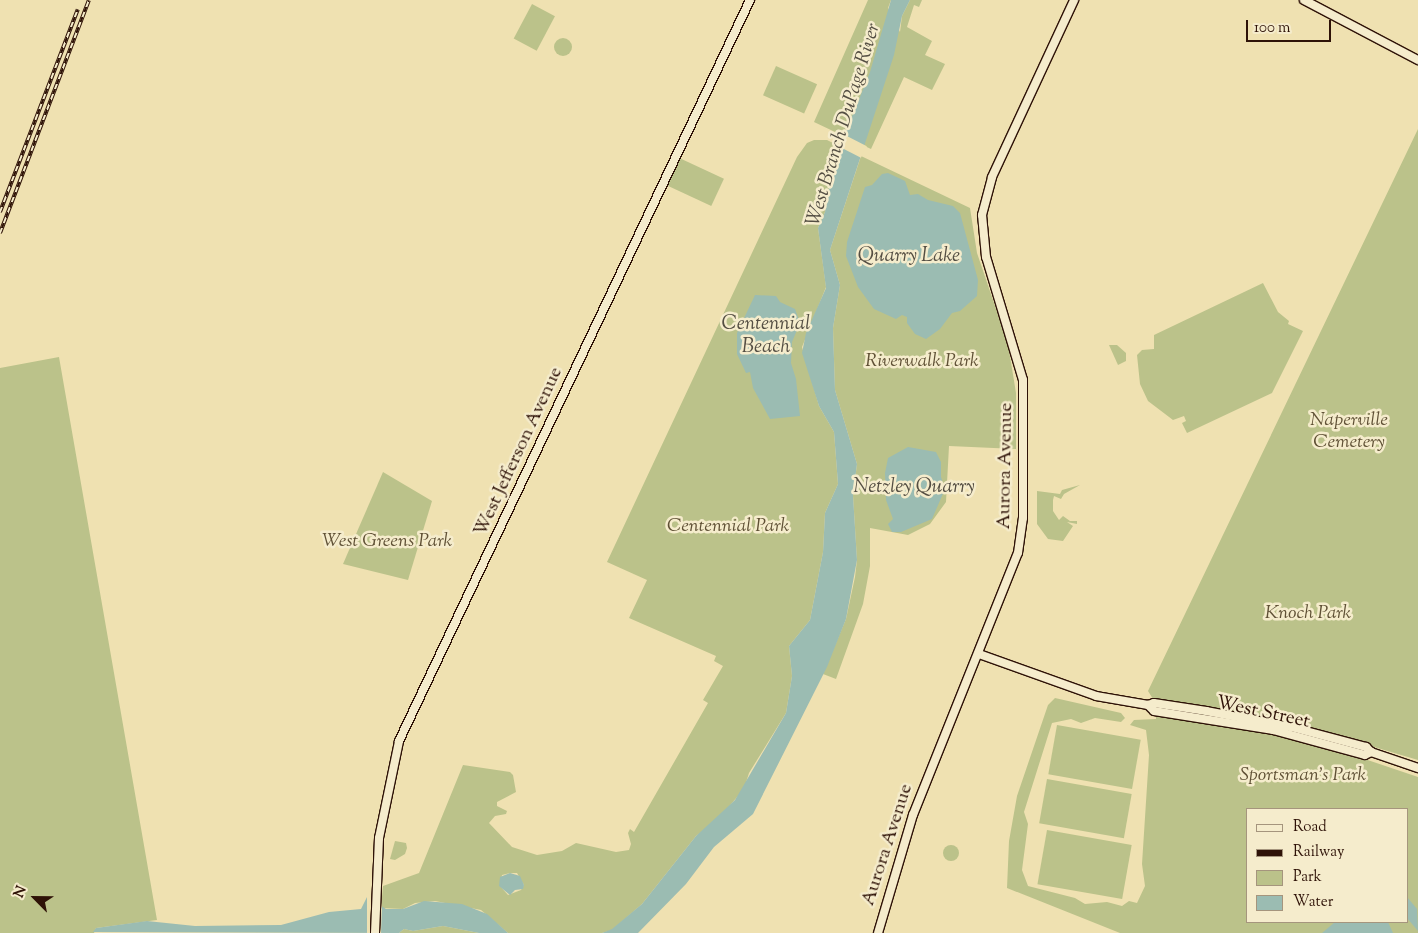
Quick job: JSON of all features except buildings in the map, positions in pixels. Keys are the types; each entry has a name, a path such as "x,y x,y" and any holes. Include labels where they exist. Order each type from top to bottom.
{"street":[{"name":"West Jefferson Avenue","path":"375,933 375,897 380,831 399,741 750,0"},
{"name":"Aurora Avenue","path":"878,933 913,815 1012,573 1021,538 1025,417 1018,357 983,244 983,205 992,177 1074,0"},
{"path":"1304,0 1418,60"},
{"name":"West Street","path":"979,654 1076,690 1148,705 1154,711 1273,730 1364,755 1371,752 1418,768"}],"green space":[{"path":"868,0 891,0 888,8 900,32 902,16 910,0 922,0 919,7 914,5 907,27 932,41 925,55 945,64 932,90 904,77 871,149 814,122"},
{"path":"532,4 555,16 537,51 514,38"},
{"path":"559,38 567,38 572,43 570,54 559,56 554,51 554,43"},
{"path":"776,66 817,84 804,114 763,95"},
{"name":"Knoch Park","path":"1418,129 1418,760 1300,725 1153,699 1148,691"},
{"name":"Centennial Park","path":"814,140 827,140 837,145 825,212 818,228 826,287 802,347 819,406 834,432 838,484 825,513 823,552 810,620 789,646 792,676 786,713 749,773 744,789 719,818 696,836 642,904 612,930 602,933 508,933 481,910 435,901 415,903 403,909 381,908 383,886 419,873 463,765 510,772 513,775 516,792 497,802 497,806 507,811 506,814 495,816 489,823 512,847 537,855 562,851 576,843 616,852 629,850 631,844 628,833 630,829 634,832 708,703 703,700 723,666 714,661 716,656 629,618 647,580 607,562 797,157 807,143","holes":["517,873 524,885 521,890 508,895 500,886 502,875"]},
{"path":"675,156 724,179 711,206 662,183"},
{"name":"Riverwalk Park","path":"861,156 970,208 977,253 1008,344 1016,393 1016,449 949,446 946,502 930,524 908,535 870,528 870,566 863,604 836,679 823,674 846,619 855,577 857,560 853,495 857,464 835,390 833,328 840,285 830,250"},
{"path":"1263,283 1278,312 1289,321 1288,324 1303,331 1272,393 1187,433 1182,423 1186,421 1184,416 1173,420 1148,401 1140,384 1137,355 1142,350 1154,349 1154,335"},
{"path":"1109,345 1117,345 1126,353 1126,361 1118,365"},
{"path":"59,357 157,920 96,928 94,933 0,933 0,368"},
{"name":"West Greens Park","path":"383,472 432,501 408,580 343,564"},
{"path":"1080,485 1064,494 1061,499 1054,496 1053,500 1053,511 1059,520 1063,516 1070,521 1077,521 1077,524 1067,522 1073,526 1063,541 1048,539 1037,524 1037,491 1060,494 1062,490"},
{"name":"Sportsman's Park","path":"1055,698 1121,713 1125,718 1121,722 1095,718 1081,723 1071,719 1052,723 1024,812 1028,824 1022,870 1028,886 1075,898 1085,904 1107,902 1122,906 1129,901 1137,903 1145,886 1142,864 1149,755 1146,730 1130,725 1134,720 1156,719 1156,714 1287,737 1335,749 1418,777 1418,933 1120,933 1007,888 1009,841 1017,796 1048,705"},
{"path":"1057,725 1141,740 1132,789 1048,774"},
{"path":"1047,779 1132,794 1124,838 1039,823"},
{"path":"1047,830 1132,845 1122,899 1037,884"},
{"path":"395,841 406,843 407,848 405,854 395,860 390,859"},
{"path":"951,845 959,853 951,861 943,853"},
{"path":"443,926 479,933 399,933 404,929 413,931"}],"water":[{"path":"891,0 910,0 902,16 894,55 830,250 840,285 833,328 835,390 857,464 853,495 857,560 846,619 827,667 753,814 714,847 686,884 638,933 602,933 612,929 642,904 696,836 735,800 786,713 792,676 789,646 810,620 823,552 825,513 838,484 834,432 819,406 802,353 806,333 826,288 818,228 825,212 835,149 847,129 870,72"},
{"name":"Quarry Lake","path":"888,173 905,181 910,195 918,194 928,200 953,206 960,213 978,280 977,296 960,311 952,313 940,329 926,339 915,334 907,323 907,317 902,315 896,319 874,309 858,287 846,256 847,242 865,187 872,185 882,174"},
{"name":"Centennial Beach","path":"755,295 776,296 780,302 795,309 800,323 792,342 791,363 796,379 800,416 770,419 753,388 750,372 746,373 737,354 737,333"},
{"name":"Netzley Quarry","path":"908,447 936,452 941,462 941,477 945,489 932,519 901,532 892,532 888,524 893,519 886,500 885,473 888,458"},
{"path":"510,873 520,876 524,885 523,889 515,890 510,895 499,886 500,877"},
{"path":"367,897 386,909 403,909 424,901 462,904 487,914 508,933 479,933 443,926 413,931 404,929 399,933 93,932 96,928 147,921 195,926 281,925 329,912 361,909"},
{"path":"1408,898 1417,909 1418,931 1408,919"},
{"path":"1334,923 1388,923 1393,933 1322,933"}],"pier":[{"path":"841,133 867,146 861,158 835,145"},
{"path":"367,896 376,898 382,904 381,933 367,933"}],"railway":[{"path":"0,233 89,0"},
{"path":"0,212 78,9"}],"water label":[{"name":"West Branch DuPage River","path":"844,125"}],"park label":[{"name":"Naperville Cemetery","path":"1349,432"}]}
